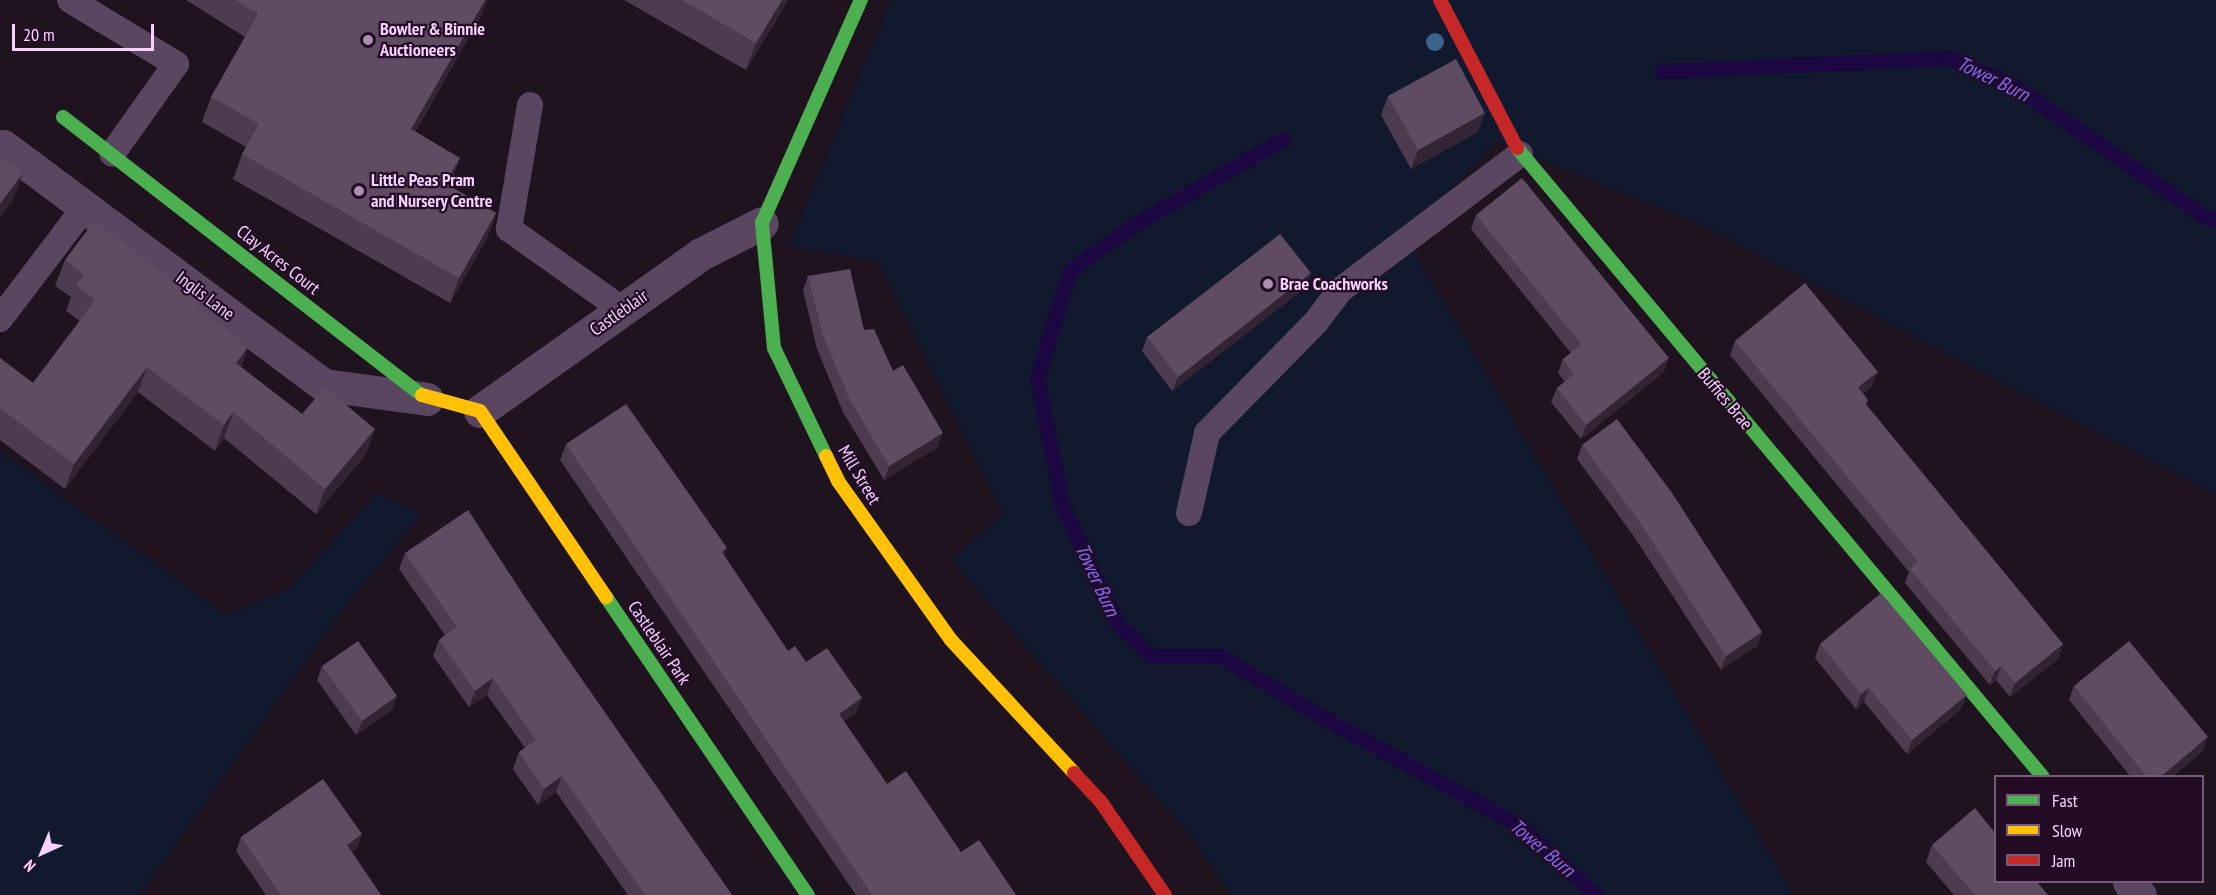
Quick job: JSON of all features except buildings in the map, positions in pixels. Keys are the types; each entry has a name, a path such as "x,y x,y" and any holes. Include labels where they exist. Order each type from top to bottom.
{"street":[{"name":"Mill Street","path":"861,0 762,223 774,348 838,481 951,640 1101,801 1165,895"},
{"name":"Buffies Brae","path":"1440,0 1520,154 2040,775"},
{"name":"Clay Acres Court","path":"63,117 427,399 480,411"},
{"name":"Inglis Lane","path":"1,144 324,385 427,399"},
{"name":"Castleblair","path":"480,411 702,254 762,223"},
{"name":"Castleblair Park","path":"480,411 808,895"},
{"path":"2130,883 2140,895"}],"lane":[{"path":"70,0 176,64 112,154"},
{"path":"530,105 509,229 623,309"},
{"path":"1190,513 1207,433 1316,322 1339,291 1520,154"},
{"path":"0,319 85,207"}],"shaded area":[{"path":"891,0 2216,0 2216,495 1705,227 1497,142 1405,236 1794,895 1230,895 1192,838 951,560 1003,514 878,261 789,246"},
{"path":"0,451 226,615 290,588 377,493 422,514 342,610 140,895 0,895"}],"waterway":[{"name":"Tower Burn","path":"1662,71 1949,58 2011,84 2207,218 2216,219"},
{"name":"Tower Burn","path":"1283,139 1137,223 1070,270 1037,378 1062,505 1118,625 1152,656 1220,656 1329,721 1520,826 1596,895"}],"traffic: fast":[{"path":"826,456 774,348 762,223 861,0"},
{"path":"63,117 422,395"},
{"path":"1517,148 2041,775"},
{"path":"606,597 808,895"}],"traffic: slow":[{"path":"422,395 480,411 606,597"},
{"path":"826,456 838,481 951,640 1074,773"}],"traffic: jam":[{"path":"1440,0 1517,148"},
{"path":"1074,773 1101,802 1165,895"}],"place":[{"name":"Bowler & Binnie Auctioneers","path":"368,40"},
{"name":"Little Peas Pram and Nursery Centre","path":"359,191"},
{"name":"Brae Coachworks","path":"1268,284"}]}
